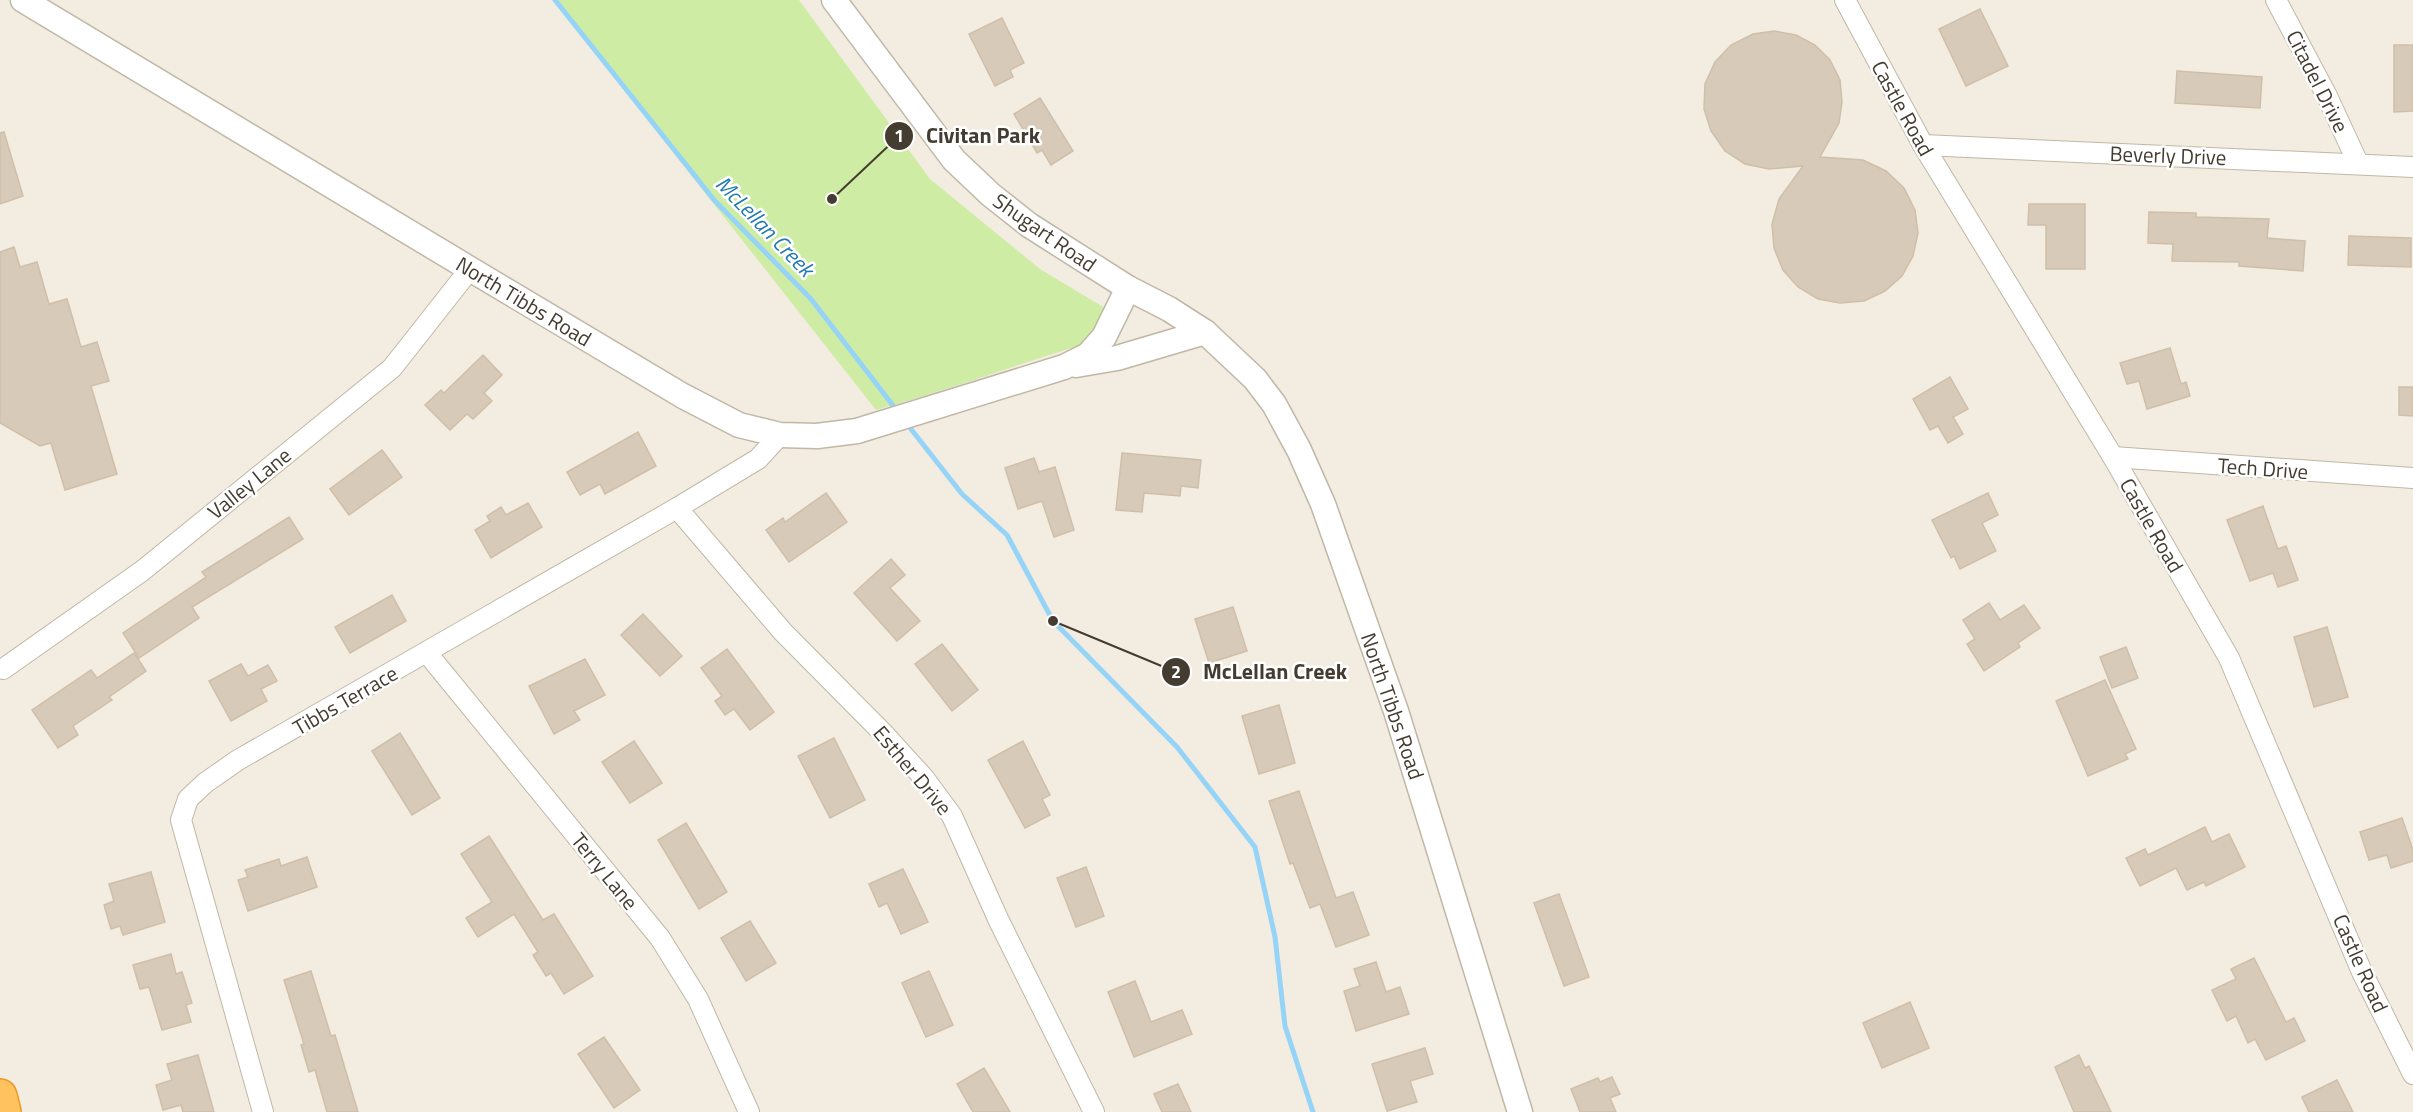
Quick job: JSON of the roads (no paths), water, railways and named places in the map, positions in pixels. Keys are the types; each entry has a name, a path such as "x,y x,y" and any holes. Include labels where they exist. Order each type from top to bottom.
{"highway":[{"path":"0,1096 4,1112"}],"street":[{"name":"North Tibbs Road","path":"23,0 470,270 683,396 740,425 780,435 817,436 857,431 1065,368 1117,358 1205,332"},
{"name":"Shugart Road","path":"834,0 954,160 991,195 1029,225 1128,288"},
{"name":"Castle Road","path":"1845,0 1923,145 2114,458 2229,658 2362,972 2413,1074"},
{"name":"Citadel Drive","path":"2276,0 2327,96 2358,163"},
{"name":"Beverly Drive","path":"1923,145 2413,167"},
{"name":"Valley Lane","path":"3,669 142,571 392,368 470,270"},
{"name":"North Tibbs Road","path":"1065,368 1088,355 1104,337 1128,288 1169,309 1205,332 1255,379 1274,404 1299,450 1323,504 1396,711 1520,1112"},
{"name":"Tibbs Terrace","path":"263,1112 182,820 188,799 205,783 238,760 427,653 758,459 780,435"},
{"name":"Tech Drive","path":"2114,458 2413,478"},
{"name":"Esther Drive","path":"677,508 783,632 924,778 952,816 999,921 1094,1112"},
{"name":"Terry Lane","path":"427,653 660,938 698,999 749,1112"}],"waterway":[{"name":"McLellan Creek","path":"555,0 715,201 811,299 898,412"},
{"name":"McLellan Creek","path":"907,424 962,494 1007,535 1053,621 1177,747 1255,847 1275,937 1285,1026 1313,1112"}],"place":[{"name":"Civitan Park","path":"832,199"},
{"name":"McLellan Creek","path":"1053,621"}]}
